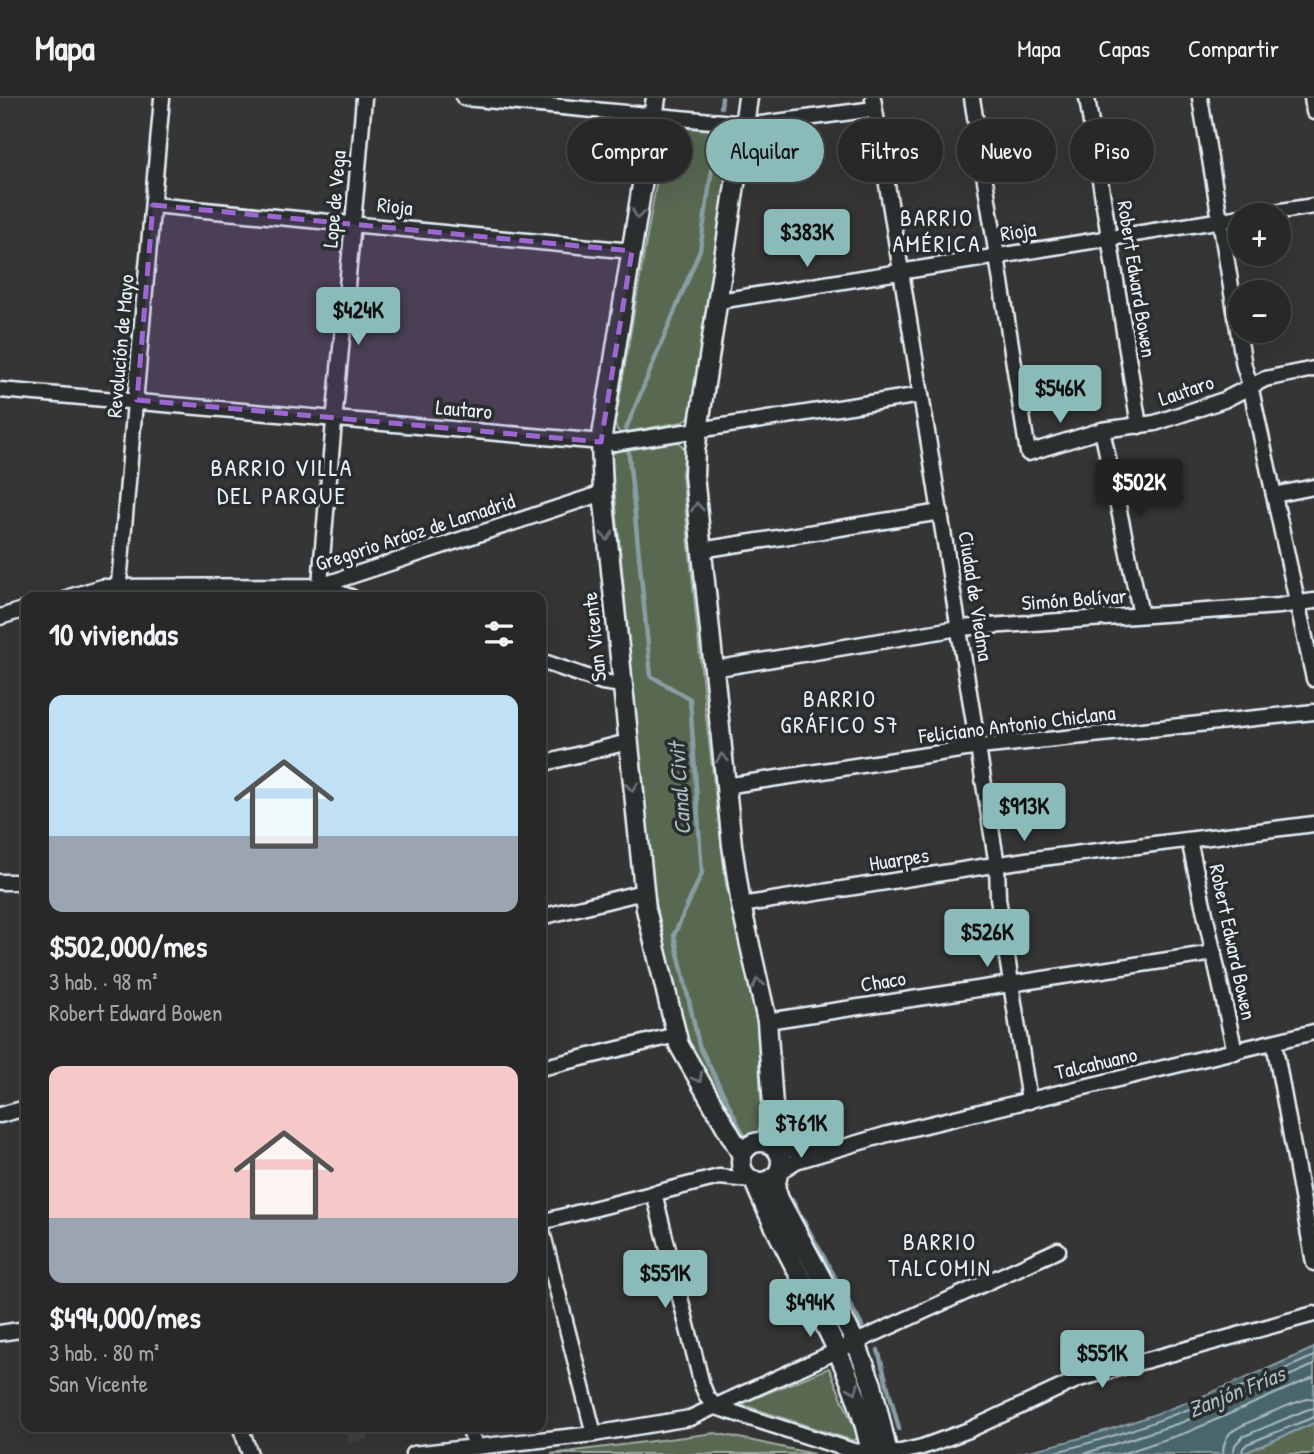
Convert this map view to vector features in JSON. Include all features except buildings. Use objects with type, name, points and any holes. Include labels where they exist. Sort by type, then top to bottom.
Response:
[{"type":"main road","points":[[745,119],[748,98]]},
{"type":"main road","name":"San Vicente","points":[[654,107],[601,442],[603,493],[643,892],[676,1035],[741,1156]]},
{"type":"main road","points":[[736,182],[694,470],[725,786],[741,905],[766,1021],[777,1149],[782,1161],[775,1187],[856,1343],[872,1385],[890,1454]]},
{"type":"main road","points":[[777,1149],[764,1142],[757,1142],[745,1149],[741,1156],[742,1170],[752,1181],[838,1352],[861,1408],[871,1454]]},
{"type":"main road","points":[[752,1181],[767,1182],[778,1173]]},
{"type":"street","name":"Revolución de Mayo","points":[[119,592],[162,98]]},
{"type":"street","name":"Lope de Vega","points":[[321,592],[333,418],[354,223],[363,98]]},
{"type":"street","points":[[464,98],[654,107],[718,119]]},
{"type":"street","points":[[972,98],[998,256]]},
{"type":"street","name":"Robert Edward Bowen","points":[[1087,98],[1139,426]]},
{"type":"street","points":[[1200,98],[1244,366],[1251,385],[1314,679]]},
{"type":"street","points":[[1312,98],[1314,112]]},
{"type":"street","points":[[789,119],[874,104]]},
{"type":"street","name":"Ciudad de Viedma","points":[[874,104],[979,747],[997,864],[998,898],[1010,983],[1029,1101]]},
{"type":"street","name":"Rioja","points":[[153,205],[632,251]]},
{"type":"street","points":[[1291,209],[1314,206]]},
{"type":"street","name":"Rioja","points":[[719,301],[1228,220]]},
{"type":"street","name":"Lautaro","points":[[998,256],[1028,453],[1102,430],[1155,423],[1224,400],[1265,379],[1314,369]]},
{"type":"street","name":"Lautaro","points":[[0,390],[614,443],[921,395]]},
{"type":"street","points":[[1102,430],[1140,615]]},
{"type":"street","points":[[1274,495],[1314,486]]},
{"type":"street","name":"Gregorio Aráoz de Lamadrid","points":[[86,592],[102,587],[119,592],[321,592],[603,493]]},
{"type":"street","points":[[701,550],[941,512]]},
{"type":"street","name":"Simón Bolívar","points":[[713,669],[960,628],[1314,601]]},
{"type":"street","points":[[0,617],[21,611]]},
{"type":"street","points":[[546,663],[602,682],[622,685]]},
{"type":"street","name":"Feliciano Antonio Chiclana","points":[[725,786],[979,747],[1314,712]]},
{"type":"street","points":[[546,763],[628,743]]},
{"type":"street","name":"Huarpes","points":[[741,905],[997,864],[1314,824]]},
{"type":"street","name":"Robert Edward Bowen","points":[[1189,840],[1235,1052]]},
{"type":"street","points":[[0,882],[21,882]]},
{"type":"street","points":[[546,916],[643,892]]},
{"type":"street","name":"Chaco","points":[[766,1021],[1214,953]]},
{"type":"street","name":"Talcahuano","points":[[778,1173],[803,1158],[888,1134],[1314,1032]]},
{"type":"street","points":[[546,1068],[676,1035]]},
{"type":"street","name":"Robert Edward Bowen","points":[[1274,1042],[1314,1263]]},
{"type":"street","points":[[0,1115],[21,1109]]},
{"type":"street","name":"Talcahuano","points":[[777,1149],[888,1134]]},
{"type":"street","points":[[719,1177],[741,1156]]},
{"type":"street","points":[[546,1221],[719,1177],[752,1181]]},
{"type":"street","points":[[654,1194],[707,1397],[716,1407],[853,1451],[880,1454]]},
{"type":"street","points":[[546,1247],[594,1434]]},
{"type":"street","points":[[412,1454],[594,1434],[682,1420],[838,1352],[1058,1250]]},
{"type":"street","points":[[890,1454],[922,1447],[969,1430],[1079,1379],[1314,1314]]},
{"type":"street","points":[[0,1333],[21,1330]]},
{"type":"street","points":[[242,1432],[250,1454]]},
{"type":"street","points":[[471,1432],[475,1447]]},
{"type":"highlighted area","points":[[153,205],[632,251],[601,442],[137,400]]},
{"type":"shaded area","points":[[346,1432],[367,1432],[369,1439],[349,1442]]},
{"type":"green space","points":[[692,128],[706,130],[706,182],[725,182],[689,417],[683,422],[621,433],[615,423],[656,182],[692,182]]},
{"type":"green space","points":[[679,442],[685,450],[682,474],[705,708],[726,884],[757,1015],[762,1122],[757,1133],[747,1136],[739,1132],[687,1041],[653,890],[611,455],[618,450]]},
{"type":"green space","points":[[829,1368],[858,1437],[854,1441],[740,1404]]},
{"type":"green space","points":[[1314,1423],[1314,1454],[1242,1454]]},
{"type":"green space","points":[[715,1433],[814,1454],[551,1454]]},
{"type":"water","name":"Zanjón Frías","points":[[1314,1348],[1314,1423],[1242,1454],[1015,1454],[1055,1445],[1168,1410]]},
{"type":"waterway","name":"Canal Civit","points":[[721,107],[722,98]]},
{"type":"waterway","name":"Canal Civit","points":[[626,429],[700,250],[710,182]]},
{"type":"waterway","name":"Canal Civit","points":[[628,446],[651,676],[690,699],[702,873],[674,935],[699,1045],[743,1134]]},
{"type":"waterway","name":"Canal Civit","points":[[792,1200],[862,1326]]},
{"type":"waterway","name":"Canal Civit","points":[[878,1350],[899,1429]]},
{"type":"district","name":"BARRIO AMÉRICA","points":[[937,230]]},
{"type":"district","name":"BARRIO VILLA DEL PARQUE","points":[[282,481]]},
{"type":"district","name":"BARRIO GRÁFICO S7","points":[[840,711]]},
{"type":"district","name":"BARRIO TALCOMIN","points":[[940,1254]]}]
